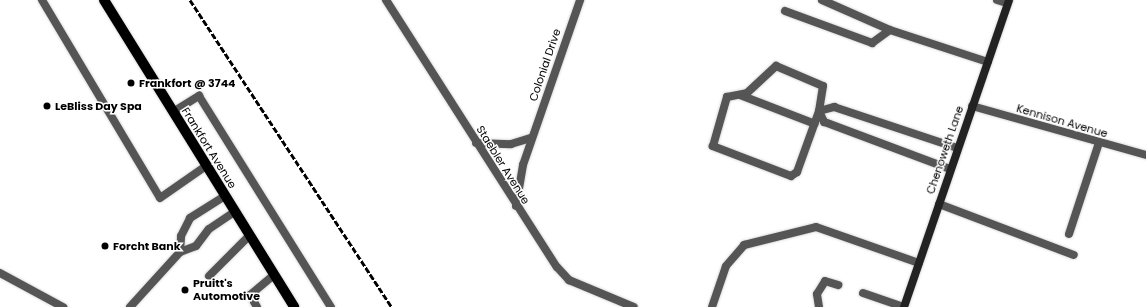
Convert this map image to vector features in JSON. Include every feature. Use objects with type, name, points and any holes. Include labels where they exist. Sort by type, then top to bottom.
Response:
[{"type":"main road","name":"Frankfort Avenue","points":[[104,0],[294,307]]},
{"type":"main road","name":"Chenoweth Lane","points":[[904,307],[1008,2]]},
{"type":"street","points":[[42,0],[160,198],[206,166]]},
{"type":"street","name":"Staebler Avenue","points":[[386,0],[516,206],[569,280],[634,307]]},
{"type":"street","name":"Colonial Drive","points":[[516,206],[531,138],[580,0]]},
{"type":"street","points":[[822,0],[890,30],[988,62]]},
{"type":"street","points":[[996,0],[1008,2]]},
{"type":"street","points":[[785,11],[872,43],[890,30]]},
{"type":"street","points":[[776,66],[823,86],[819,111],[797,172],[791,176],[712,146],[727,97],[747,93],[776,66]]},
{"type":"street","points":[[740,94],[815,124]]},
{"type":"street","points":[[173,112],[199,96],[208,108],[330,307]]},
{"type":"street","name":"Kennison Avenue","points":[[972,106],[1146,155]]},
{"type":"street","points":[[819,111],[834,107],[957,148]]},
{"type":"street","points":[[819,111],[824,122],[950,170]]},
{"type":"street","points":[[476,143],[511,144],[531,138]]},
{"type":"street","points":[[1069,234],[1099,143]]},
{"type":"street","points":[[180,252],[181,236],[190,218],[225,196]]},
{"type":"street","points":[[939,204],[1074,255]]},
{"type":"street","points":[[130,307],[180,252],[196,246],[209,229],[234,212]]},
{"type":"street","points":[[712,307],[726,266],[744,245],[816,227],[919,263]]},
{"type":"street","points":[[209,276],[249,236]]},
{"type":"street","points":[[0,272],[63,307]]},
{"type":"street","points":[[254,306],[250,295],[274,275]]},
{"type":"street","points":[[819,307],[817,294],[825,281],[838,285]]},
{"type":"street","points":[[863,293],[904,307]]},
{"type":"railway","points":[[190,0],[392,307]]},
{"type":"place","name":"Frankfort @ 3744","points":[[131,83]]},
{"type":"place","name":"LeBliss Day Spa","points":[[47,106]]},
{"type":"place","name":"Forcht Bank","points":[[105,246]]},
{"type":"place","name":"Pruitt's Automotive","points":[[185,290]]}]
